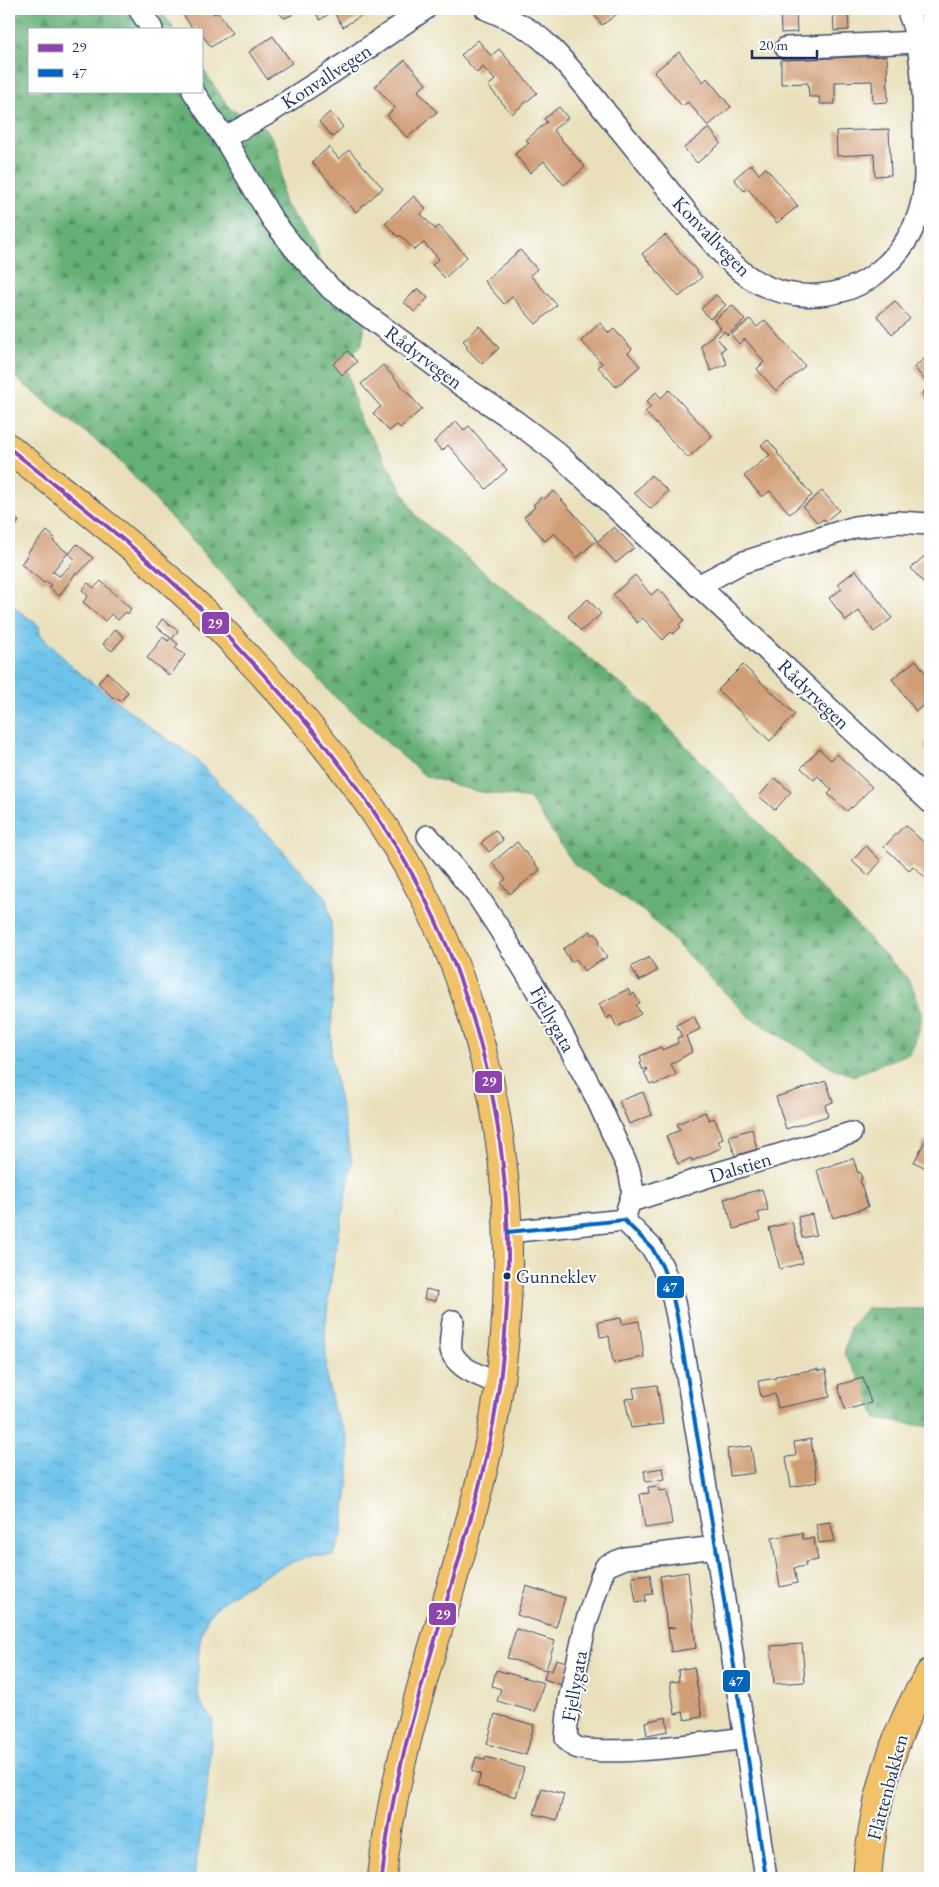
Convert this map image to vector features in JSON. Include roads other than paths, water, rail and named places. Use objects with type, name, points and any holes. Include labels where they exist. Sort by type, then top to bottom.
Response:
[{"type":"main road","points":[[9,448],[171,581],[225,633],[298,713],[337,760],[391,838],[435,918],[468,1003],[482,1052],[500,1144],[508,1232],[506,1319],[499,1384],[493,1422],[472,1510],[403,1753],[390,1812],[382,1878]]},
{"type":"main road","name":"Flåttenbakken","points":[[867,1878],[874,1828],[888,1768],[899,1734],[914,1700],[930,1673]]},
{"type":"street","name":"Konvallvegen","points":[[224,138],[269,113],[330,74],[425,9]]},
{"type":"street","name":"Konvallvegen","points":[[486,9],[513,14],[547,44],[586,87],[714,244],[739,268],[757,282],[776,290],[802,295],[825,296],[851,288],[872,277],[892,261],[906,243],[926,210],[926,77],[913,22],[907,9]]},
{"type":"street","points":[[786,48],[918,42]]},
{"type":"street","name":"Rådyrvegen","points":[[194,92],[224,138],[272,219],[294,248],[331,289],[556,452],[930,802]]},
{"type":"street","points":[[698,586],[740,563],[855,527],[897,522],[930,524]]},
{"type":"street","name":"Fjellygata","points":[[428,836],[477,895],[553,1017],[618,1141],[629,1170],[633,1191],[627,1211]]},
{"type":"street","name":"Dalstien","points":[[627,1211],[722,1172],[851,1134]]},
{"type":"street","points":[[508,1232],[627,1211],[662,1266],[671,1289],[683,1346],[716,1547],[766,1878]]},
{"type":"street","points":[[453,1320],[452,1355],[474,1373],[499,1384]]},
{"type":"street","name":"Fjellygata","points":[[716,1547],[624,1558],[606,1566],[586,1623],[569,1701],[566,1738],[574,1747],[594,1750],[656,1749],[745,1738]]},
{"type":"water","points":[[9,603],[39,626],[40,634],[78,672],[168,740],[192,755],[326,897],[331,922],[333,970],[331,1057],[352,1162],[331,1278],[325,1328],[327,1380],[334,1410],[347,1435],[349,1447],[349,1478],[342,1534],[334,1555],[311,1556],[269,1573],[237,1591],[223,1602],[206,1621],[199,1645],[198,1691],[200,1702],[213,1719],[206,1800],[194,1878],[9,1878]]},
{"type":"place","name":"Gunneklev","points":[[507,1276]]}]
